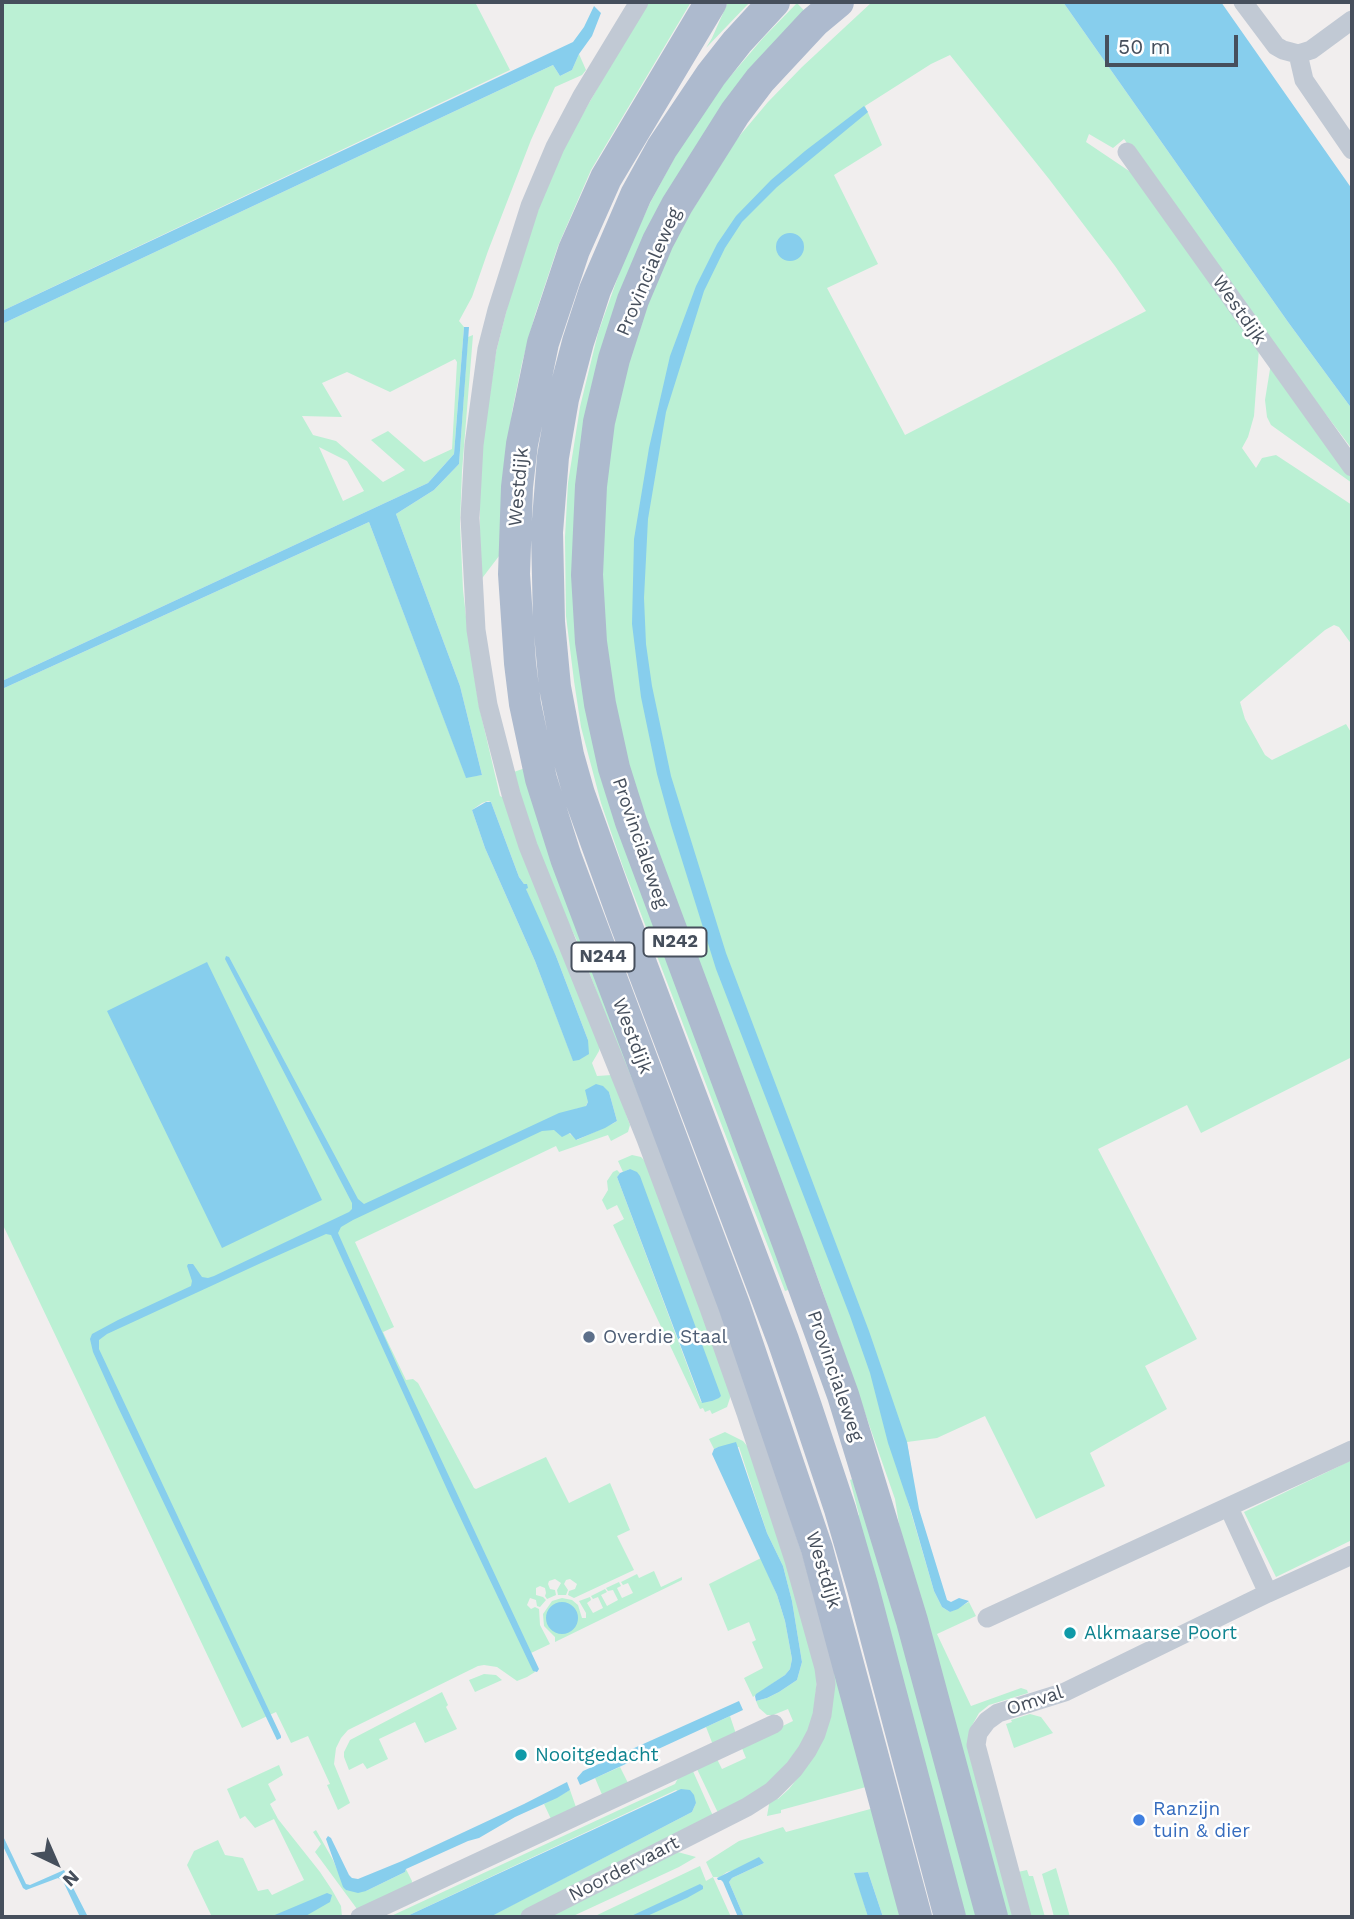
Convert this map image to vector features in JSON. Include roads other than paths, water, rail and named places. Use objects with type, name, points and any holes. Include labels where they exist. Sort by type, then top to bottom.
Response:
[{"type":"main road","name":"Westdijk","points":[[711,2],[606,178],[574,250],[543,343],[522,444],[517,487],[514,574],[520,663],[538,766],[562,846],[734,1305],[817,1549],[916,1917]]},
{"type":"main road","name":"Provincialeweg","points":[[774,2],[711,75],[662,148],[636,195],[595,290],[578,342],[563,399],[553,457],[547,532],[549,622],[555,688],[568,755],[579,794],[783,1340],[840,1509],[950,1917]]},
{"type":"main road","name":"Provincialeweg","points":[[838,2],[814,22],[760,80],[735,113],[677,205],[658,241],[633,300],[614,359],[599,422],[591,486],[587,575],[591,642],[600,705],[614,768],[631,822],[843,1395],[909,1610],[992,1917]]},
{"type":"street","name":"Westdijk","points":[[639,2],[588,86],[555,148],[530,206],[503,287],[487,349],[479,406],[470,518],[471,552],[476,630],[483,676],[511,794],[528,846],[646,1139],[714,1321],[794,1560],[824,1668],[826,1685],[822,1715],[807,1751],[772,1791],[759,1801],[719,1821]]},
{"type":"street","points":[[1243,2],[1276,46],[1298,54],[1311,50],[1352,20]]},
{"type":"street","points":[[1298,54],[1304,80],[1352,150]]},
{"type":"street","name":"Westdijk","points":[[1126,152],[1352,467]]},
{"type":"street","points":[[986,1618],[1352,1450]]},
{"type":"street","points":[[1229,1508],[1268,1593]]},
{"type":"street","name":"Omval","points":[[1022,1917],[976,1745],[982,1727],[998,1713],[1065,1692],[1352,1555]]},
{"type":"street","points":[[360,1917],[774,1724]]},
{"type":"street","name":"Noordervaart","points":[[530,1917],[719,1821]]},
{"type":"water","points":[[1063,2],[1221,2],[1352,189],[1352,409],[1288,322]]},
{"type":"water","points":[[594,6],[601,13],[592,36],[572,70],[560,76],[553,65],[2,324],[2,311],[573,42]]},
{"type":"water","points":[[864,106],[868,112],[777,187],[742,222],[725,248],[704,291],[666,412],[648,519],[644,598],[646,644],[671,776],[726,953],[869,1331],[907,1442],[919,1509],[947,1600],[951,1602],[959,1598],[969,1601],[950,1612],[942,1607],[934,1591],[888,1443],[870,1373],[716,969],[657,774],[641,697],[632,624],[634,539],[649,448],[670,356],[696,286],[717,244],[736,216],[771,180]]},
{"type":"water","points":[[790,233],[800,237],[804,247],[800,257],[790,261],[780,257],[776,247],[780,237]]},
{"type":"water","points":[[464,327],[469,327],[459,464],[434,490],[396,514],[460,686],[482,775],[466,778],[369,522],[2,689],[2,681],[428,483],[454,454]]},
{"type":"water","points":[[491,802],[519,877],[527,884],[526,889],[556,956],[588,1040],[589,1054],[579,1060],[573,1061],[535,961],[485,848],[472,810]]},
{"type":"water","points":[[226,956],[229,957],[358,1199],[364,1204],[559,1113],[586,1106],[588,1102],[585,1090],[596,1084],[609,1092],[617,1121],[576,1140],[570,1133],[562,1137],[554,1130],[542,1131],[353,1220],[341,1227],[338,1233],[539,1669],[537,1672],[533,1671],[451,1498],[331,1235],[326,1234],[261,1263],[99,1340],[99,1349],[281,1736],[277,1740],[117,1405],[93,1352],[90,1339],[92,1334],[118,1320],[191,1286],[188,1264],[193,1264],[202,1277],[214,1276],[352,1209],[352,1203],[225,959]]},
{"type":"water","points":[[207,962],[322,1200],[222,1248],[107,1011]]},
{"type":"water","points":[[630,1169],[640,1176],[720,1393],[719,1398],[712,1401],[702,1403],[617,1177]]},
{"type":"water","points":[[736,1442],[767,1533],[783,1566],[802,1662],[797,1680],[779,1692],[756,1701],[756,1694],[785,1675],[790,1669],[792,1659],[777,1595],[712,1454],[718,1447]]},
{"type":"water","points":[[562,1602],[573,1607],[578,1618],[573,1629],[562,1634],[551,1629],[546,1618],[551,1607]]},
{"type":"water","points":[[739,1701],[743,1710],[580,1785],[577,1778],[583,1771]]},
{"type":"water","points":[[567,1782],[570,1790],[557,1798],[515,1817],[479,1838],[358,1893],[343,1887],[326,1839],[328,1836],[331,1838],[349,1875],[358,1879],[402,1861]]},
{"type":"water","points":[[681,1789],[690,1790],[694,1795],[696,1803],[692,1812],[490,1917],[405,1917]]},
{"type":"water","points":[[2,1834],[26,1884],[30,1885],[64,1870],[88,1917],[80,1917],[63,1881],[58,1878],[26,1890],[23,1888],[2,1844]]},
{"type":"water","points":[[759,1857],[764,1863],[729,1882],[744,1917],[738,1917],[723,1882],[717,1878]]},
{"type":"water","points":[[868,1872],[883,1917],[868,1917],[854,1873]]},
{"type":"water","points":[[700,1884],[703,1889],[687,1898],[645,1917],[629,1917]]},
{"type":"water","points":[[327,1893],[332,1895],[330,1902],[304,1917],[270,1917]]},
{"type":"place","name":"Overdie Staal","points":[[589,1337]]},
{"type":"place","name":"Alkmaarse Poort","points":[[1070,1633]]},
{"type":"place","name":"Nooitgedacht","points":[[521,1755]]},
{"type":"place","name":"Ranzijn tuin & dier","points":[[1139,1820]]}]
